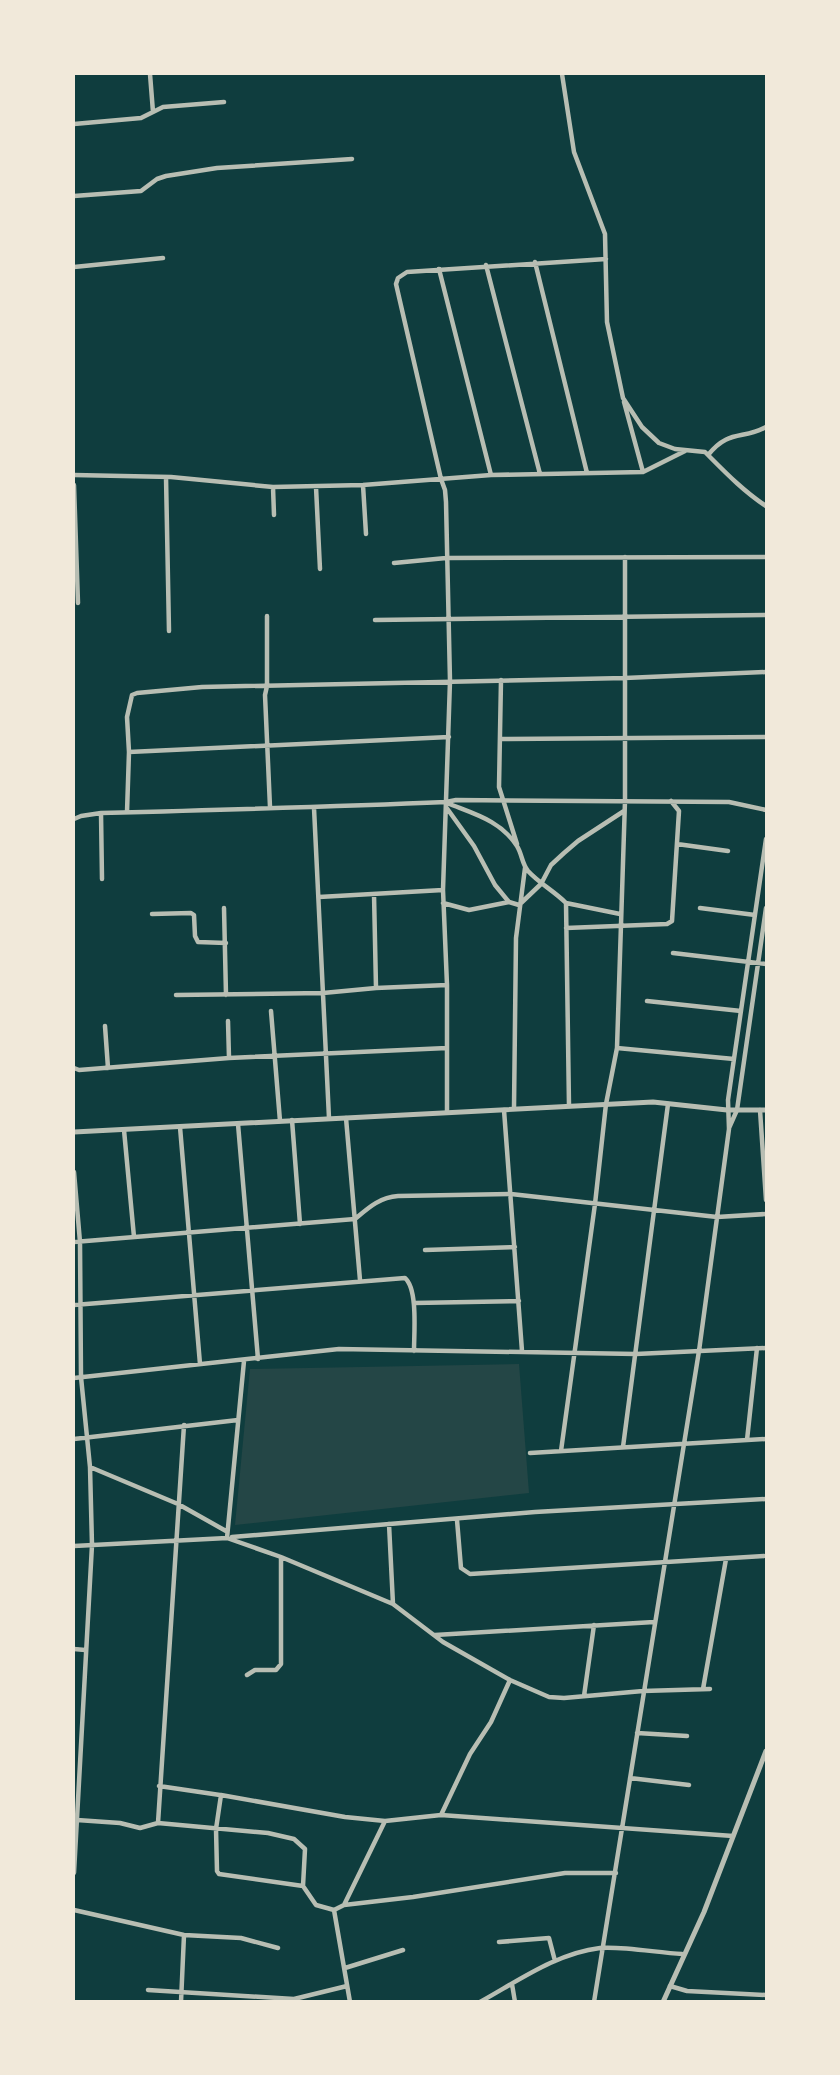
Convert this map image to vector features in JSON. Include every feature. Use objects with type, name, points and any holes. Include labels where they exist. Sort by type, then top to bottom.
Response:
[{"type":"street","points":[[150,74],[153,112]]},
{"type":"street","points":[[562,74],[574,152],[605,234],[607,322],[623,398],[643,472]]},
{"type":"street","points":[[74,124],[147,117],[163,107],[224,102]]},
{"type":"street","points":[[74,196],[133,192],[166,176],[217,168],[352,159]]},
{"type":"street","points":[[74,267],[163,258]]},
{"type":"street","points":[[447,1112],[447,985],[443,890],[450,619],[445,490],[397,284],[398,278],[407,272],[439,269],[606,259]]},
{"type":"street","points":[[534,262],[587,473]]},
{"type":"street","points":[[486,265],[540,474]]},
{"type":"street","points":[[439,269],[491,475]]},
{"type":"street","points":[[623,398],[650,436],[667,447],[685,451],[701,450],[749,495],[766,506]]},
{"type":"street","points":[[708,455],[723,439],[766,427]]},
{"type":"street","points":[[74,475],[166,477],[273,487],[316,487],[491,475],[643,472],[685,451]]},
{"type":"street","points":[[166,477],[169,631]]},
{"type":"street","points":[[74,485],[78,603]]},
{"type":"street","points":[[363,485],[366,534]]},
{"type":"street","points":[[273,487],[274,515]]},
{"type":"street","points":[[316,487],[320,569]]},
{"type":"street","points":[[561,1451],[606,1104],[617,1048],[625,811],[625,557]]},
{"type":"street","points":[[394,563],[446,558],[766,557]]},
{"type":"street","points":[[375,620],[766,615]]},
{"type":"street","points":[[267,616],[265,695],[270,807]]},
{"type":"street","points":[[127,812],[127,717],[132,695],[137,693],[202,687],[625,678],[766,672]]},
{"type":"street","points":[[501,680],[499,787],[525,868],[519,905],[514,1108]]},
{"type":"street","points":[[129,752],[449,737]]},
{"type":"street","points":[[501,739],[766,737]]},
{"type":"street","points":[[74,820],[81,816],[101,813],[446,804],[456,800],[671,800],[691,803],[729,802],[766,810]]},
{"type":"street","points":[[566,926],[667,924],[672,921],[679,811],[671,800]]},
{"type":"street","points":[[679,811],[691,803]]},
{"type":"street","points":[[446,804],[491,820],[500,826],[519,848]]},
{"type":"street","points":[[446,804],[474,846],[495,885],[509,902]]},
{"type":"street","points":[[314,808],[329,1118]]},
{"type":"street","points":[[519,905],[541,884],[551,865],[564,852],[625,811]]},
{"type":"street","points":[[101,813],[102,880]]},
{"type":"street","points":[[594,2001],[699,1351],[729,1129],[727,1110],[766,839]]},
{"type":"street","points":[[677,844],[728,851]]},
{"type":"street","points":[[525,868],[566,903],[620,914]]},
{"type":"street","points":[[319,897],[443,890]]},
{"type":"street","points":[[374,894],[376,988]]},
{"type":"street","points":[[443,903],[461,909],[477,910],[509,902],[519,905]]},
{"type":"street","points":[[566,903],[569,1106]]},
{"type":"street","points":[[224,908],[226,995]]},
{"type":"street","points":[[699,908],[755,915]]},
{"type":"street","points":[[729,1129],[737,1110],[766,908]]},
{"type":"street","points":[[152,914],[191,912],[194,915],[198,942],[226,943]]},
{"type":"street","points":[[673,953],[766,964]]},
{"type":"street","points":[[176,995],[323,993],[447,985]]},
{"type":"street","points":[[647,1001],[741,1011]]},
{"type":"street","points":[[271,1011],[280,1121]]},
{"type":"street","points":[[228,1021],[229,1058]]},
{"type":"street","points":[[106,1026],[108,1068]]},
{"type":"street","points":[[74,1068],[79,1070],[229,1058],[447,1048]]},
{"type":"street","points":[[617,1048],[734,1059]]},
{"type":"street","points":[[623,1447],[668,1103]]},
{"type":"street","points":[[74,1132],[606,1104],[668,1103],[727,1110],[763,1110],[766,1200]]},
{"type":"street","points":[[504,1109],[522,1351]]},
{"type":"street","points":[[346,1117],[360,1280]]},
{"type":"street","points":[[292,1120],[300,1224]]},
{"type":"street","points":[[237,1124],[258,1359]]},
{"type":"street","points":[[180,1127],[200,1364]]},
{"type":"street","points":[[124,1130],[134,1237]]},
{"type":"street","points":[[74,1172],[80,1242],[80,1377],[90,1466],[92,1545],[74,1872]]},
{"type":"street","points":[[74,1242],[355,1219],[387,1197],[511,1194],[717,1217],[766,1214]]},
{"type":"street","points":[[425,1250],[515,1247]]},
{"type":"street","points":[[74,1305],[405,1278],[409,1281],[414,1303],[414,1351]]},
{"type":"street","points":[[414,1303],[519,1301]]},
{"type":"street","points":[[747,1440],[757,1348]]},
{"type":"street","points":[[74,1378],[339,1349],[636,1354],[766,1348]]},
{"type":"street","points":[[227,1535],[244,1361]]},
{"type":"street","points":[[74,1439],[238,1420]]},
{"type":"street","points":[[158,1824],[184,1425]]},
{"type":"street","points":[[530,1454],[766,1439]]},
{"type":"street","points":[[90,1466],[178,1504],[227,1535],[393,1604],[434,1635],[510,1680],[549,1697],[706,1689],[726,1559]]},
{"type":"street","points":[[74,1546],[457,1520],[535,1512],[766,1499]]},
{"type":"street","points":[[457,1520],[460,1564],[467,1573],[764,1556]]},
{"type":"street","points":[[390,1524],[393,1604]]},
{"type":"street","points":[[247,1675],[255,1670],[276,1670],[281,1664],[281,1557]]},
{"type":"street","points":[[434,1635],[654,1622]]},
{"type":"street","points":[[584,1696],[594,1625]]},
{"type":"street","points":[[74,1649],[85,1650]]},
{"type":"street","points":[[441,1815],[470,1754],[491,1722],[510,1680]]},
{"type":"street","points":[[637,1733],[687,1736]]},
{"type":"street","points":[[663,2001],[682,1954],[704,1912],[766,1751]]},
{"type":"street","points":[[630,1778],[689,1785]]},
{"type":"street","points":[[159,1786],[345,1818],[385,1821],[441,1815],[733,1836]]},
{"type":"street","points":[[221,1795],[216,1829],[219,1874],[303,1886]]},
{"type":"street","points":[[75,1819],[120,1823],[140,1828],[158,1824],[268,1833],[299,1842],[306,1855],[303,1886],[316,1905],[334,1910],[344,1905],[413,1897],[565,1872],[615,1873]]},
{"type":"street","points":[[344,1905],[385,1821]]},
{"type":"street","points":[[74,1910],[184,1935],[241,1938],[278,1948]]},
{"type":"street","points":[[334,1910],[350,2001]]},
{"type":"street","points":[[181,2001],[184,1935]]},
{"type":"street","points":[[499,1942],[549,1938],[555,1961]]},
{"type":"street","points":[[480,2001],[555,1961],[602,1948],[682,1954]]},
{"type":"street","points":[[345,1968],[404,1951]]},
{"type":"street","points":[[512,1984],[514,2001]]},
{"type":"street","points":[[148,1990],[293,2000],[347,1986]]},
{"type":"street","points":[[669,1986],[687,1991],[766,1995]]},
{"type":"shaded area","points":[[519,1364],[529,1493],[235,1525],[250,1369]]}]
